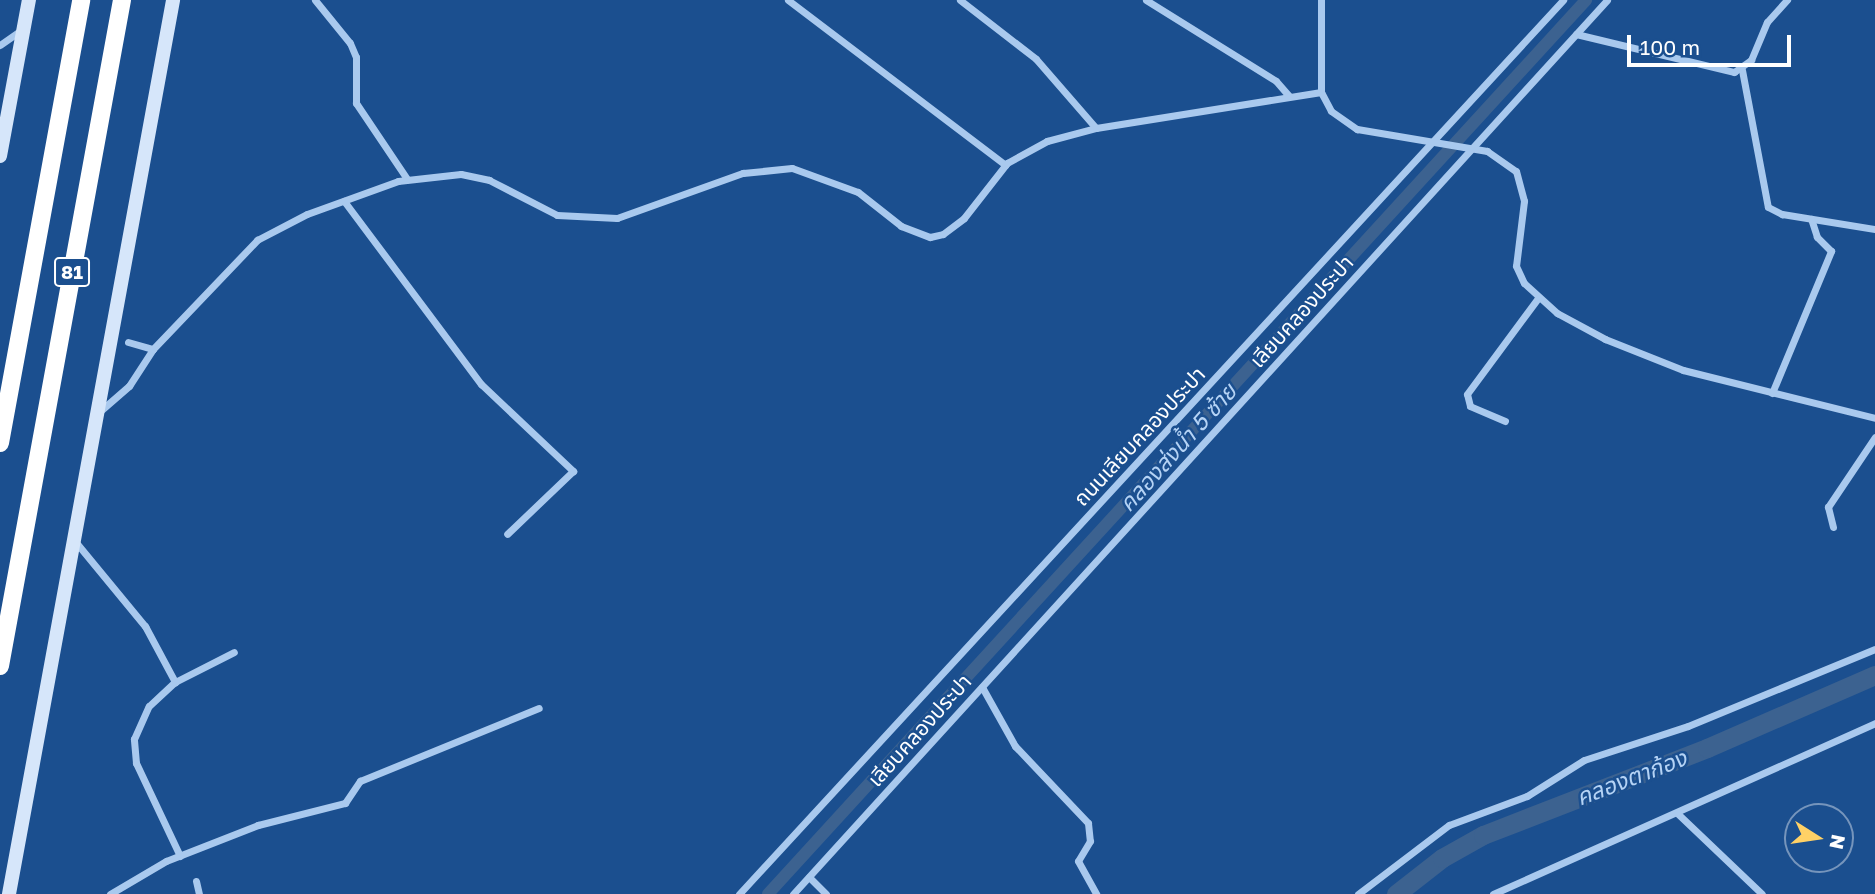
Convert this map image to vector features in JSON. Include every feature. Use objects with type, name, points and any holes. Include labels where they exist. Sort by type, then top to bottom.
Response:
[{"type":"highway","name":"81","points":[[0,443],[81,0]]},
{"type":"highway","name":"81","points":[[0,666],[122,0]]},
{"type":"main road","points":[[0,156],[29,0]]},
{"type":"main road","points":[[9,894],[173,0]]},
{"type":"street","points":[[315,0],[349,43],[356,57],[356,103],[407,179]]},
{"type":"street","points":[[788,0],[1005,165]]},
{"type":"street","points":[[960,0],[1036,59],[1096,128]]},
{"type":"street","points":[[1146,0],[1276,81],[1289,96]]},
{"type":"street","points":[[1321,0],[1321,92],[1331,111],[1357,130],[1469,146],[1503,160],[1519,177],[1524,201],[1516,266],[1538,298],[1605,339],[1682,370],[1875,418]]},
{"type":"street","name":"ถนนเลียบคลองประปา","points":[[738,894],[1563,0]]},
{"type":"street","name":"เลียบคลองประปา","points":[[793,894],[1469,146],[1607,0]]},
{"type":"street","points":[[1787,0],[1767,22],[1742,70],[1768,206],[1773,212],[1875,229]]},
{"type":"street","points":[[0,45],[24,29]]},
{"type":"street","points":[[1576,34],[1709,69],[1742,70]]},
{"type":"street","points":[[97,413],[130,386],[153,349],[257,240],[344,201],[407,179],[461,174],[489,180],[557,215],[617,218],[743,173],[792,168],[858,192],[901,226],[930,237],[958,223],[1005,165],[1033,146],[1096,128],[1321,92]]},
{"type":"street","points":[[344,201],[481,384],[573,471],[507,534]]},
{"type":"street","points":[[1772,393],[1831,251],[1816,237],[1811,219]]},
{"type":"street","points":[[1505,421],[1471,406],[1467,394],[1538,298]]},
{"type":"street","points":[[128,342],[153,349]]},
{"type":"street","points":[[1833,527],[1828,507],[1875,438]]},
{"type":"street","points":[[74,539],[145,625],[175,682]]},
{"type":"street","points":[[1358,894],[1449,825],[1527,796],[1584,760],[1700,721],[1875,649]]},
{"type":"street","points":[[180,856],[133,750],[139,721],[175,682],[234,652]]},
{"type":"street","points":[[982,687],[995,703],[1015,746],[1088,824],[1090,841],[1077,861],[1096,894]]},
{"type":"street","points":[[110,894],[180,856],[258,825],[345,803],[360,781],[539,708]]},
{"type":"street","points":[[1493,894],[1875,723]]},
{"type":"street","points":[[1677,813],[1762,894]]},
{"type":"street","points":[[809,877],[826,894]]},
{"type":"street","points":[[196,881],[199,894]]},
{"type":"waterway","name":"คลองส่งน้ำ 5 ซ้าย","points":[[768,894],[1586,0]]},
{"type":"waterway","name":"คลองตาก้อง","points":[[1396,894],[1442,858],[1483,835],[1707,748],[1875,675]]}]
